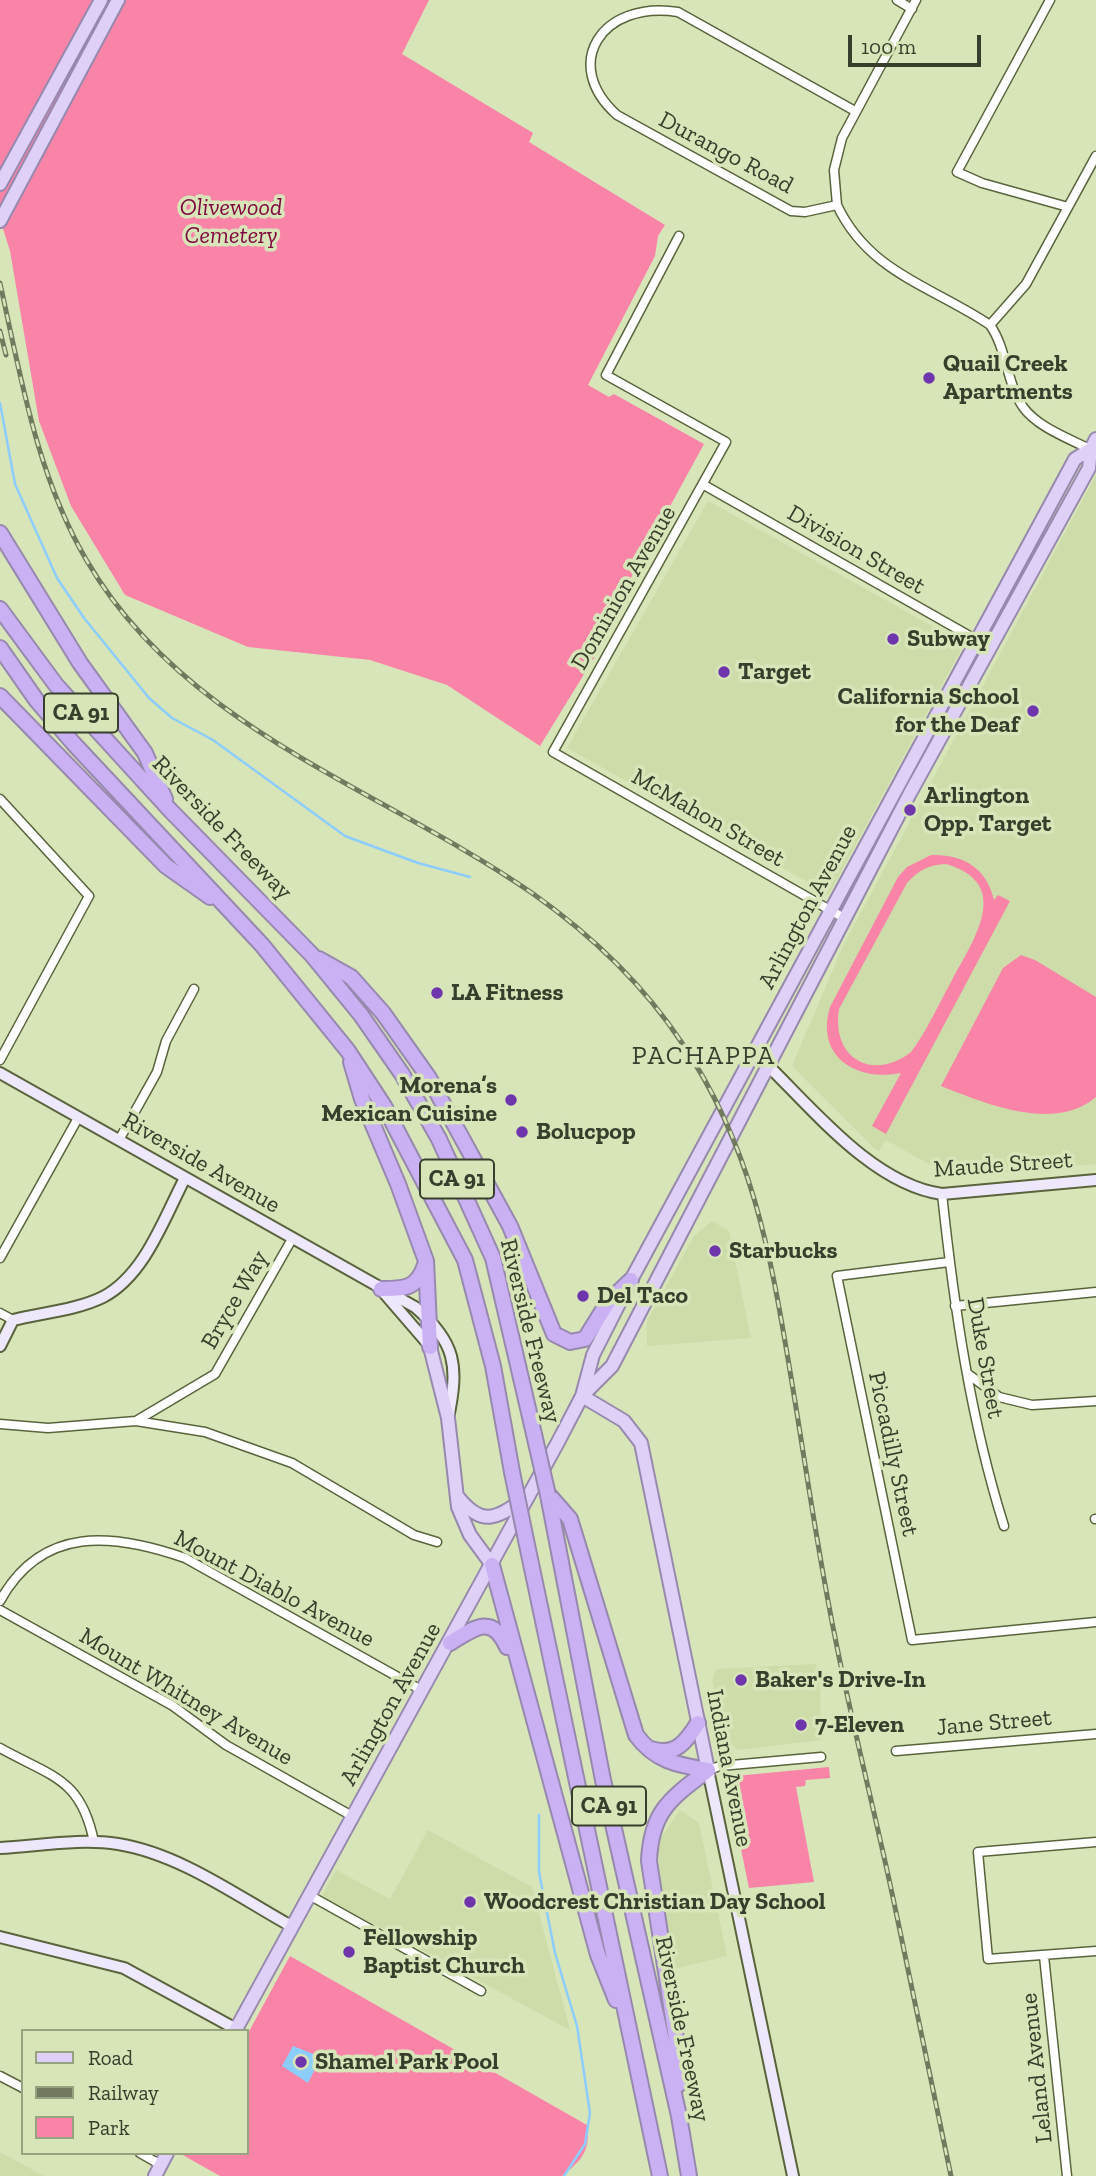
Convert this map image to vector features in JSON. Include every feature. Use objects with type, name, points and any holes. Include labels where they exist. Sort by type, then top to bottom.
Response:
[{"type":"highway","points":[[0,533],[80,663],[145,753],[170,810]]},
{"type":"highway","name":"Riverside Freeway","points":[[0,609],[56,685],[170,810],[312,955],[395,1064],[439,1139],[493,1258],[548,1495],[603,1780],[689,2176]]},
{"type":"highway","name":"Riverside Freeway","points":[[0,648],[37,701],[74,744],[232,912],[348,1051],[384,1106],[465,1260],[493,1366],[526,1540],[581,1788],[660,2176]]},
{"type":"highway","points":[[0,696],[166,866],[232,912]]},
{"type":"highway","points":[[312,955],[351,977],[383,1013],[429,1078],[510,1226],[554,1335],[570,1342],[585,1339],[608,1302],[631,1280]]},
{"type":"highway","points":[[348,1051],[362,1099],[394,1174],[426,1261],[430,1347]]},
{"type":"highway","points":[[381,1289],[412,1287],[420,1279],[426,1261]]},
{"type":"highway","points":[[548,1495],[570,1519],[636,1735],[645,1747],[676,1765],[708,1770]]},
{"type":"highway","points":[[492,1565],[519,1673],[598,1955],[629,2031]]},
{"type":"highway","points":[[450,1643],[478,1627],[495,1629],[501,1633],[519,1673]]},
{"type":"highway","points":[[645,1747],[664,1753],[676,1749],[698,1723]]},
{"type":"highway","points":[[678,2116],[677,2045],[649,1861],[650,1843],[655,1819],[708,1770]]},
{"type":"main road","points":[[0,184],[101,0]]},
{"type":"main road","points":[[0,220],[118,0]]},
{"type":"main road","name":"Arlington Avenue","points":[[236,2029],[450,1643],[582,1396],[593,1355],[631,1280],[975,639],[1075,459],[1094,447]]},
{"type":"main road","name":"Arlington Avenue","points":[[582,1396],[612,1366],[844,918],[989,647],[1089,468],[1094,447]]},
{"type":"main road","name":"Riverside Avenue","points":[[430,1347],[448,1418],[457,1495],[464,1524],[492,1565]]},
{"type":"main road","name":"Indiana Avenue","points":[[582,1396],[624,1421],[641,1443],[708,1770]]},
{"type":"main road","points":[[457,1495],[478,1516],[490,1518],[505,1513],[527,1497]]},
{"type":"street","points":[[897,0],[914,4],[855,111],[837,154],[834,170],[837,205],[853,235],[875,258],[990,325],[1001,340],[1021,405],[1034,418],[1094,447]]},
{"type":"street","points":[[1050,0],[957,172],[982,183],[1068,207]]},
{"type":"street","name":"Durango Road","points":[[837,205],[805,212],[791,211],[617,115],[604,104],[592,82],[591,59],[599,34],[625,10],[657,6],[678,12],[855,111]]},
{"type":"street","points":[[990,325],[1026,285],[1096,156]]},
{"type":"street","name":"Dominion Avenue","points":[[553,752],[726,442],[606,375],[679,236]]},
{"type":"street","name":"Division Street","points":[[704,485],[989,647]]},
{"type":"street","name":"McMahon Street","points":[[553,752],[844,918]]},
{"type":"street","points":[[0,799],[89,896],[0,1060]]},
{"type":"street","points":[[119,1140],[157,1072],[166,1041],[194,989]]},
{"type":"street","name":"Maude Street","points":[[754,1052],[864,1158],[906,1185],[942,1194],[1096,1180]]},
{"type":"street","name":"Riverside Avenue","points":[[0,1073],[399,1297],[427,1317],[445,1338],[452,1354],[453,1397],[448,1418]]},
{"type":"street","points":[[0,1258],[78,1118]]},
{"type":"street","points":[[0,1312],[13,1320],[101,1298],[122,1285],[137,1267],[185,1178]]},
{"type":"street","name":"Duke Street","points":[[942,1194],[955,1306],[967,1374],[986,1469],[1004,1526]]},
{"type":"street","name":"Bryce Way","points":[[136,1422],[215,1374],[292,1239]]},
{"type":"street","name":"Piccadilly Street","points":[[949,1262],[837,1276],[912,1640],[1096,1622]]},
{"type":"street","name":"Riverside Avenue","points":[[381,1289],[402,1310],[430,1347]]},
{"type":"street","points":[[955,1306],[1096,1292]]},
{"type":"street","points":[[0,1346],[13,1320]]},
{"type":"street","points":[[967,1374],[999,1397],[1032,1405],[1096,1401]]},
{"type":"street","points":[[0,1424],[48,1428],[136,1422],[205,1432],[292,1463],[414,1535],[437,1542]]},
{"type":"street","name":"Mount Diablo Avenue","points":[[0,1601],[12,1579],[29,1562],[48,1550],[76,1543],[112,1539],[147,1545],[185,1558],[423,1691]]},
{"type":"street","name":"Mount Whitney Avenue","points":[[0,1610],[173,1706],[226,1745],[352,1816]]},
{"type":"street","name":"Jane Street","points":[[896,1751],[1096,1734]]},
{"type":"street","points":[[0,1748],[68,1786],[80,1798],[88,1814],[94,1842]]},
{"type":"street","points":[[708,1770],[720,1766],[821,1757]]},
{"type":"street","name":"Indiana Avenue","points":[[708,1770],[793,2176]]},
{"type":"street","points":[[0,1848],[94,1842],[146,1850],[179,1864],[291,1926]]},
{"type":"street","points":[[1096,1842],[978,1852],[988,1959],[1096,1951]]},
{"type":"street","points":[[309,1895],[481,1990]]},
{"type":"street","points":[[0,1937],[124,1968],[233,2029]]},
{"type":"street","name":"Leland Avenue","points":[[1044,1956],[1068,2176]]},
{"type":"street","points":[[0,2076],[21,2087]]},
{"type":"street","points":[[144,2155],[161,2165]]},
{"type":"shaded area","name":"California School for the Deaf","points":[[1096,475],[1096,1164],[952,1177],[886,1140],[879,1151],[874,1148],[792,1066],[843,946]]},
{"type":"shaded area","points":[[708,501],[964,644],[829,894],[567,748]]},
{"type":"shaded area","points":[[712,1221],[729,1231],[751,1338],[647,1346],[647,1321],[694,1236]]},
{"type":"shaded area","points":[[816,1664],[820,1678],[821,1740],[738,1750],[731,1744],[719,1718],[712,1680],[716,1669]]},
{"type":"shaded area","points":[[680,1810],[699,1823],[727,1956],[674,1969],[666,1927],[657,1844]]},
{"type":"shaded area","points":[[428,1830],[532,1887],[570,2030],[322,1896],[336,1870],[390,1899]]},
{"type":"shaded area","points":[[0,2152],[44,2176],[0,2176]]},
{"type":"green space","name":"Olivewood Cemetery","points":[[0,0],[429,0],[402,54],[533,133],[529,142],[665,225],[658,236],[655,256],[588,385],[609,397],[614,394],[704,444],[592,649],[597,653],[540,746],[447,685],[370,660],[248,647],[125,595],[71,506],[39,421],[10,251],[0,219]]},
{"type":"green space","points":[[931,855],[963,860],[986,879],[994,900],[998,895],[1010,901],[886,1134],[872,1126],[901,1073],[869,1074],[843,1062],[834,1052],[827,1025],[830,1007],[898,877],[907,867]],"holes":[[[946,864],[967,873],[979,885],[983,900],[982,916],[969,950],[922,1035],[911,1052],[896,1061],[882,1065],[857,1060],[841,1041],[839,1009],[907,883],[924,869],[940,865]]]},
{"type":"green space","points":[[1021,955],[1035,960],[1096,997],[1096,1097],[1079,1108],[1061,1113],[1019,1111],[941,1086],[1003,968]]},
{"type":"green space","points":[[829,1767],[830,1778],[806,1780],[805,1786],[796,1787],[814,1882],[749,1888],[728,1786],[736,1776]]},
{"type":"green space","points":[[290,1956],[587,2125],[586,2149],[562,2176],[220,2176],[183,2155],[248,2155],[248,2033]]},
{"type":"water","name":"Shamel Park Pool","points":[[293,2046],[321,2057],[308,2083],[282,2066]]},
{"type":"waterway","points":[[0,403],[15,484],[57,578],[84,618],[149,698],[172,718],[213,740],[345,836],[418,863],[470,877]]},
{"type":"waterway","points":[[539,1815],[539,1872],[555,1953],[577,2026],[590,2113],[585,2144],[564,2176]]},
{"type":"railway","points":[[0,283],[33,426],[55,495],[87,561],[128,619],[176,669],[231,712],[289,751],[473,855],[532,893],[574,925],[633,980],[667,1021],[706,1082],[726,1121],[755,1201],[775,1284],[835,1637],[951,2176]]},
{"type":"railway","points":[[0,331],[6,355]]},
{"type":"place","name":"Quail Creek Apartments","points":[[929,378]]},
{"type":"place","name":"Subway","points":[[893,639]]},
{"type":"place","name":"Target","points":[[724,672]]},
{"type":"place","name":"California School for the Deaf","points":[[1033,711]]},
{"type":"place","name":"Arlington Opp. Target","points":[[910,810]]},
{"type":"place","name":"LA Fitness","points":[[437,993]]},
{"type":"place","name":"Morena’s Mexican Cuisine","points":[[511,1100]]},
{"type":"place","name":"Bolucpop","points":[[522,1132]]},
{"type":"place","name":"Starbucks","points":[[715,1251]]},
{"type":"place","name":"Del Taco","points":[[583,1296]]},
{"type":"place","name":"Baker's Drive-In","points":[[741,1680]]},
{"type":"place","name":"7-Eleven","points":[[801,1725]]},
{"type":"place","name":"Woodcrest Christian Day School","points":[[470,1902]]},
{"type":"place","name":"Fellowship Baptist Church","points":[[349,1952]]},
{"type":"place","name":"Shamel Park Pool","points":[[301,2062]]},
{"type":"district","name":"PACHAPPA","points":[[704,1057]]}]
